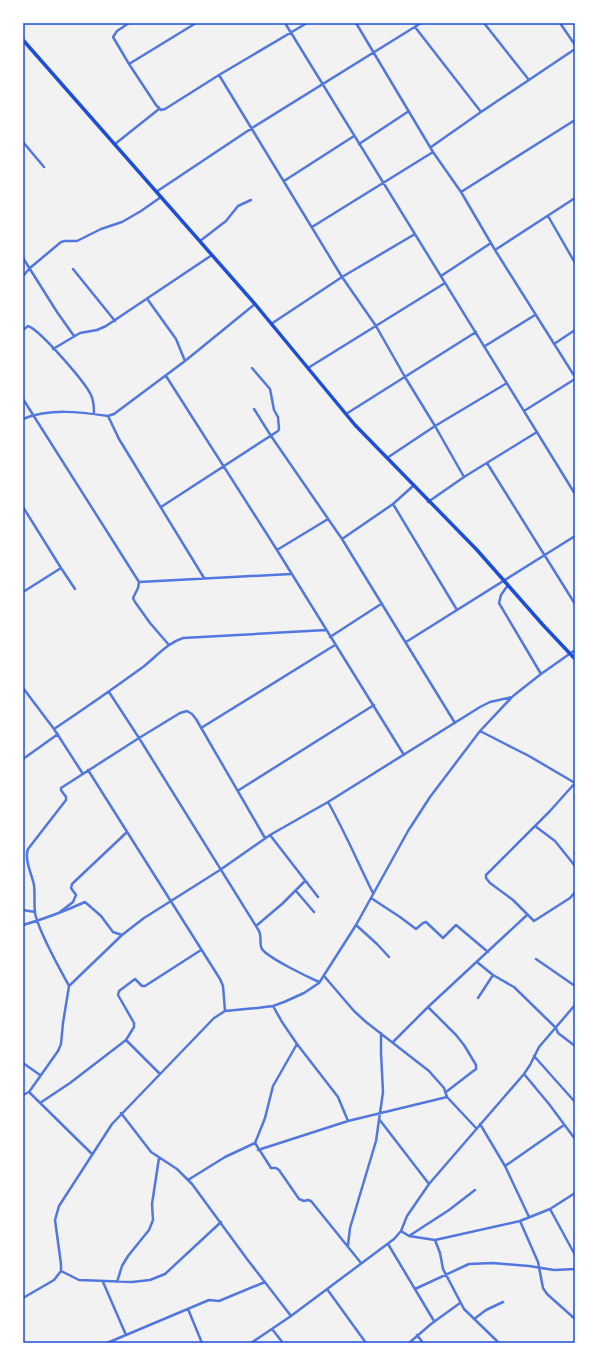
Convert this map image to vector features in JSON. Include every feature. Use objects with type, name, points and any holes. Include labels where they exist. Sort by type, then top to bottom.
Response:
[{"type":"main road","points":[[23,40],[213,255],[345,414],[428,502],[472,545],[575,659]]},
{"type":"street","points":[[129,23],[116,31],[113,37],[128,64],[158,109],[161,110],[165,110],[219,75],[307,23]]},
{"type":"street","points":[[128,64],[196,23]]},
{"type":"street","points":[[285,23],[575,494]]},
{"type":"street","points":[[356,23],[433,152],[461,192],[495,250],[575,378],[524,411]]},
{"type":"street","points":[[156,192],[252,128],[421,23]]},
{"type":"street","points":[[484,23],[528,80]]},
{"type":"street","points":[[560,23],[575,44]]},
{"type":"street","points":[[415,27],[481,112]]},
{"type":"street","points":[[431,147],[575,49]]},
{"type":"street","points":[[219,75],[342,277],[376,326],[464,477]]},
{"type":"street","points":[[114,144],[158,109]]},
{"type":"street","points":[[359,144],[409,111]]},
{"type":"street","points":[[461,192],[575,120]]},
{"type":"street","points":[[284,181],[354,136]]},
{"type":"street","points":[[23,142],[44,167]]},
{"type":"street","points":[[312,227],[384,184],[433,152]]},
{"type":"street","points":[[23,276],[30,268],[61,242],[78,241],[101,229],[122,222],[161,197]]},
{"type":"street","points":[[495,250],[575,198]]},
{"type":"street","points":[[200,241],[226,221],[238,206],[251,200]]},
{"type":"street","points":[[548,216],[575,263]]},
{"type":"street","points":[[271,324],[342,277],[415,234]]},
{"type":"street","points":[[441,276],[491,243]]},
{"type":"street","points":[[53,348],[74,336],[97,330],[115,321],[213,255]]},
{"type":"street","points":[[23,258],[74,336]]},
{"type":"street","points":[[73,269],[115,321]]},
{"type":"street","points":[[307,369],[445,283]]},
{"type":"street","points":[[148,300],[176,339],[185,361]]},
{"type":"street","points":[[23,419],[34,415],[52,412],[73,412],[108,416],[118,412],[166,376],[255,304]]},
{"type":"street","points":[[485,346],[536,315]]},
{"type":"street","points":[[23,330],[26,327],[30,327],[53,348],[82,381],[91,394],[94,414]]},
{"type":"street","points":[[554,344],[575,330]]},
{"type":"street","points":[[345,414],[476,332]]},
{"type":"street","points":[[161,507],[271,436],[279,429],[278,417],[274,410],[272,393],[268,386],[252,368]]},
{"type":"street","points":[[166,376],[277,550],[404,755]]},
{"type":"street","points":[[387,458],[435,426],[507,382]]},
{"type":"street","points":[[23,399],[139,582],[133,598],[135,602],[150,623],[169,645]]},
{"type":"street","points":[[254,409],[342,539],[455,723]]},
{"type":"street","points":[[108,416],[118,439],[204,578]]},
{"type":"street","points":[[428,502],[464,477],[537,432]]},
{"type":"street","points":[[487,463],[575,604]]},
{"type":"street","points":[[342,539],[393,504],[413,486]]},
{"type":"street","points":[[393,504],[457,610]]},
{"type":"street","points":[[23,507],[75,589]]},
{"type":"street","points":[[277,550],[328,519]]},
{"type":"street","points":[[406,642],[575,536]]},
{"type":"street","points":[[23,592],[61,568]]},
{"type":"street","points":[[139,582],[291,574]]},
{"type":"street","points":[[508,585],[501,595],[499,603],[541,674]]},
{"type":"street","points":[[330,637],[382,604]]},
{"type":"street","points":[[54,729],[150,662],[169,645],[183,638],[326,630]]},
{"type":"street","points":[[201,728],[335,645]]},
{"type":"street","points":[[23,1297],[54,1280],[61,1272],[62,1264],[55,1220],[59,1206],[112,1124],[214,1018],[225,1011],[273,1006],[295,998],[319,983],[356,926],[392,859],[419,814],[480,730],[513,696],[575,650]]},
{"type":"street","points":[[23,688],[58,734],[83,774]]},
{"type":"street","points":[[108,692],[139,738],[256,926],[261,935],[260,945],[263,950],[319,983]]},
{"type":"street","points":[[23,1095],[29,1092],[58,1051],[61,1044],[62,1023],[69,986],[122,935],[144,918],[220,870],[265,838],[328,802],[490,702],[513,696]]},
{"type":"street","points":[[239,790],[374,705]]},
{"type":"street","points":[[69,986],[37,921],[35,912],[34,886],[27,852],[66,800],[61,788],[139,738],[180,713],[187,711],[192,714],[201,728],[239,790],[265,838]]},
{"type":"street","points":[[480,730],[575,783],[550,811],[486,875],[486,878],[513,900],[533,921],[536,921],[575,893]]},
{"type":"street","points":[[24,757],[58,734]]},
{"type":"street","points":[[88,770],[220,979],[223,986],[225,1011]]},
{"type":"street","points":[[328,802],[342,826],[373,894]]},
{"type":"street","points":[[535,826],[555,841],[575,866]]},
{"type":"street","points":[[57,915],[75,899],[76,895],[72,888],[72,884],[127,832]]},
{"type":"street","points":[[270,835],[318,897]]},
{"type":"street","points":[[256,926],[296,891],[305,881]]},
{"type":"street","points":[[296,891],[314,912]]},
{"type":"street","points":[[371,898],[416,929],[426,922],[443,938],[456,925],[488,952]]},
{"type":"street","points":[[23,925],[37,921],[44,917],[57,915],[85,902],[101,916],[113,932],[122,935]]},
{"type":"street","points":[[23,910],[35,912]]},
{"type":"street","points":[[393,1042],[428,1007],[527,915]]},
{"type":"street","points":[[356,926],[377,944],[389,957]]},
{"type":"street","points":[[40,1103],[75,1079],[126,1040],[134,1027],[134,1023],[118,995],[119,991],[135,980],[142,986],[145,986],[201,950]]},
{"type":"street","points":[[536,959],[575,986]]},
{"type":"street","points":[[477,962],[493,975],[514,987],[556,1028],[558,1033],[575,1046]]},
{"type":"street","points":[[478,998],[493,975]]},
{"type":"street","points":[[324,976],[354,1011],[366,1022],[429,1071],[446,1092],[447,1097],[476,1128]]},
{"type":"street","points":[[251,1343],[291,1316],[394,1239],[428,1184],[524,1074],[539,1047],[575,1005]]},
{"type":"street","points":[[273,1006],[297,1044],[338,1097],[348,1120]]},
{"type":"street","points":[[428,1007],[456,1035],[476,1065],[476,1069],[446,1092]]},
{"type":"street","points":[[348,1246],[350,1228],[376,1141],[383,1092],[381,1053],[382,1033]]},
{"type":"street","points":[[126,1040],[160,1074]]},
{"type":"street","points":[[188,1180],[225,1157],[255,1143],[265,1118],[273,1086],[297,1044]]},
{"type":"street","points":[[534,1056],[575,1102]]},
{"type":"street","points":[[23,1063],[40,1075]]},
{"type":"street","points":[[524,1074],[575,1138]]},
{"type":"street","points":[[29,1092],[92,1154]]},
{"type":"street","points":[[258,1150],[348,1120],[380,1114],[447,1097]]},
{"type":"street","points":[[122,1113],[151,1152],[177,1169],[188,1180],[291,1316]]},
{"type":"street","points":[[379,1119],[428,1184]]},
{"type":"street","points":[[480,1124],[505,1166],[529,1217]]},
{"type":"street","points":[[505,1166],[564,1125]]},
{"type":"street","points":[[255,1143],[258,1150],[271,1168],[280,1170],[299,1199],[311,1201],[361,1263]]},
{"type":"street","points":[[117,1282],[122,1266],[128,1256],[149,1230],[153,1220],[152,1204],[159,1158]]},
{"type":"street","points":[[409,1236],[449,1210],[475,1190]]},
{"type":"street","points":[[400,1231],[409,1236],[435,1240],[520,1221],[550,1209],[575,1194]]},
{"type":"street","points":[[550,1209],[575,1254]]},
{"type":"street","points":[[520,1221],[534,1250],[540,1268],[544,1292],[575,1319]]},
{"type":"street","points":[[61,1272],[79,1280],[103,1282],[132,1282],[150,1280],[165,1274],[221,1222]]},
{"type":"street","points":[[435,1240],[440,1253],[443,1269],[460,1303],[464,1309],[499,1343]]},
{"type":"street","points":[[388,1244],[434,1321]]},
{"type":"street","points":[[415,1289],[446,1275],[459,1267],[473,1263],[529,1266],[554,1270],[575,1269]]},
{"type":"street","points":[[103,1282],[126,1335]]},
{"type":"street","points":[[107,1343],[209,1300],[219,1301],[265,1282]]},
{"type":"street","points":[[327,1289],[366,1343]]},
{"type":"street","points":[[474,1318],[486,1310],[503,1302]]},
{"type":"street","points":[[409,1343],[434,1321],[460,1303]]},
{"type":"street","points":[[188,1309],[202,1343]]},
{"type":"street","points":[[272,1329],[283,1343]]},
{"type":"street","points":[[417,1335],[423,1343]]}]
